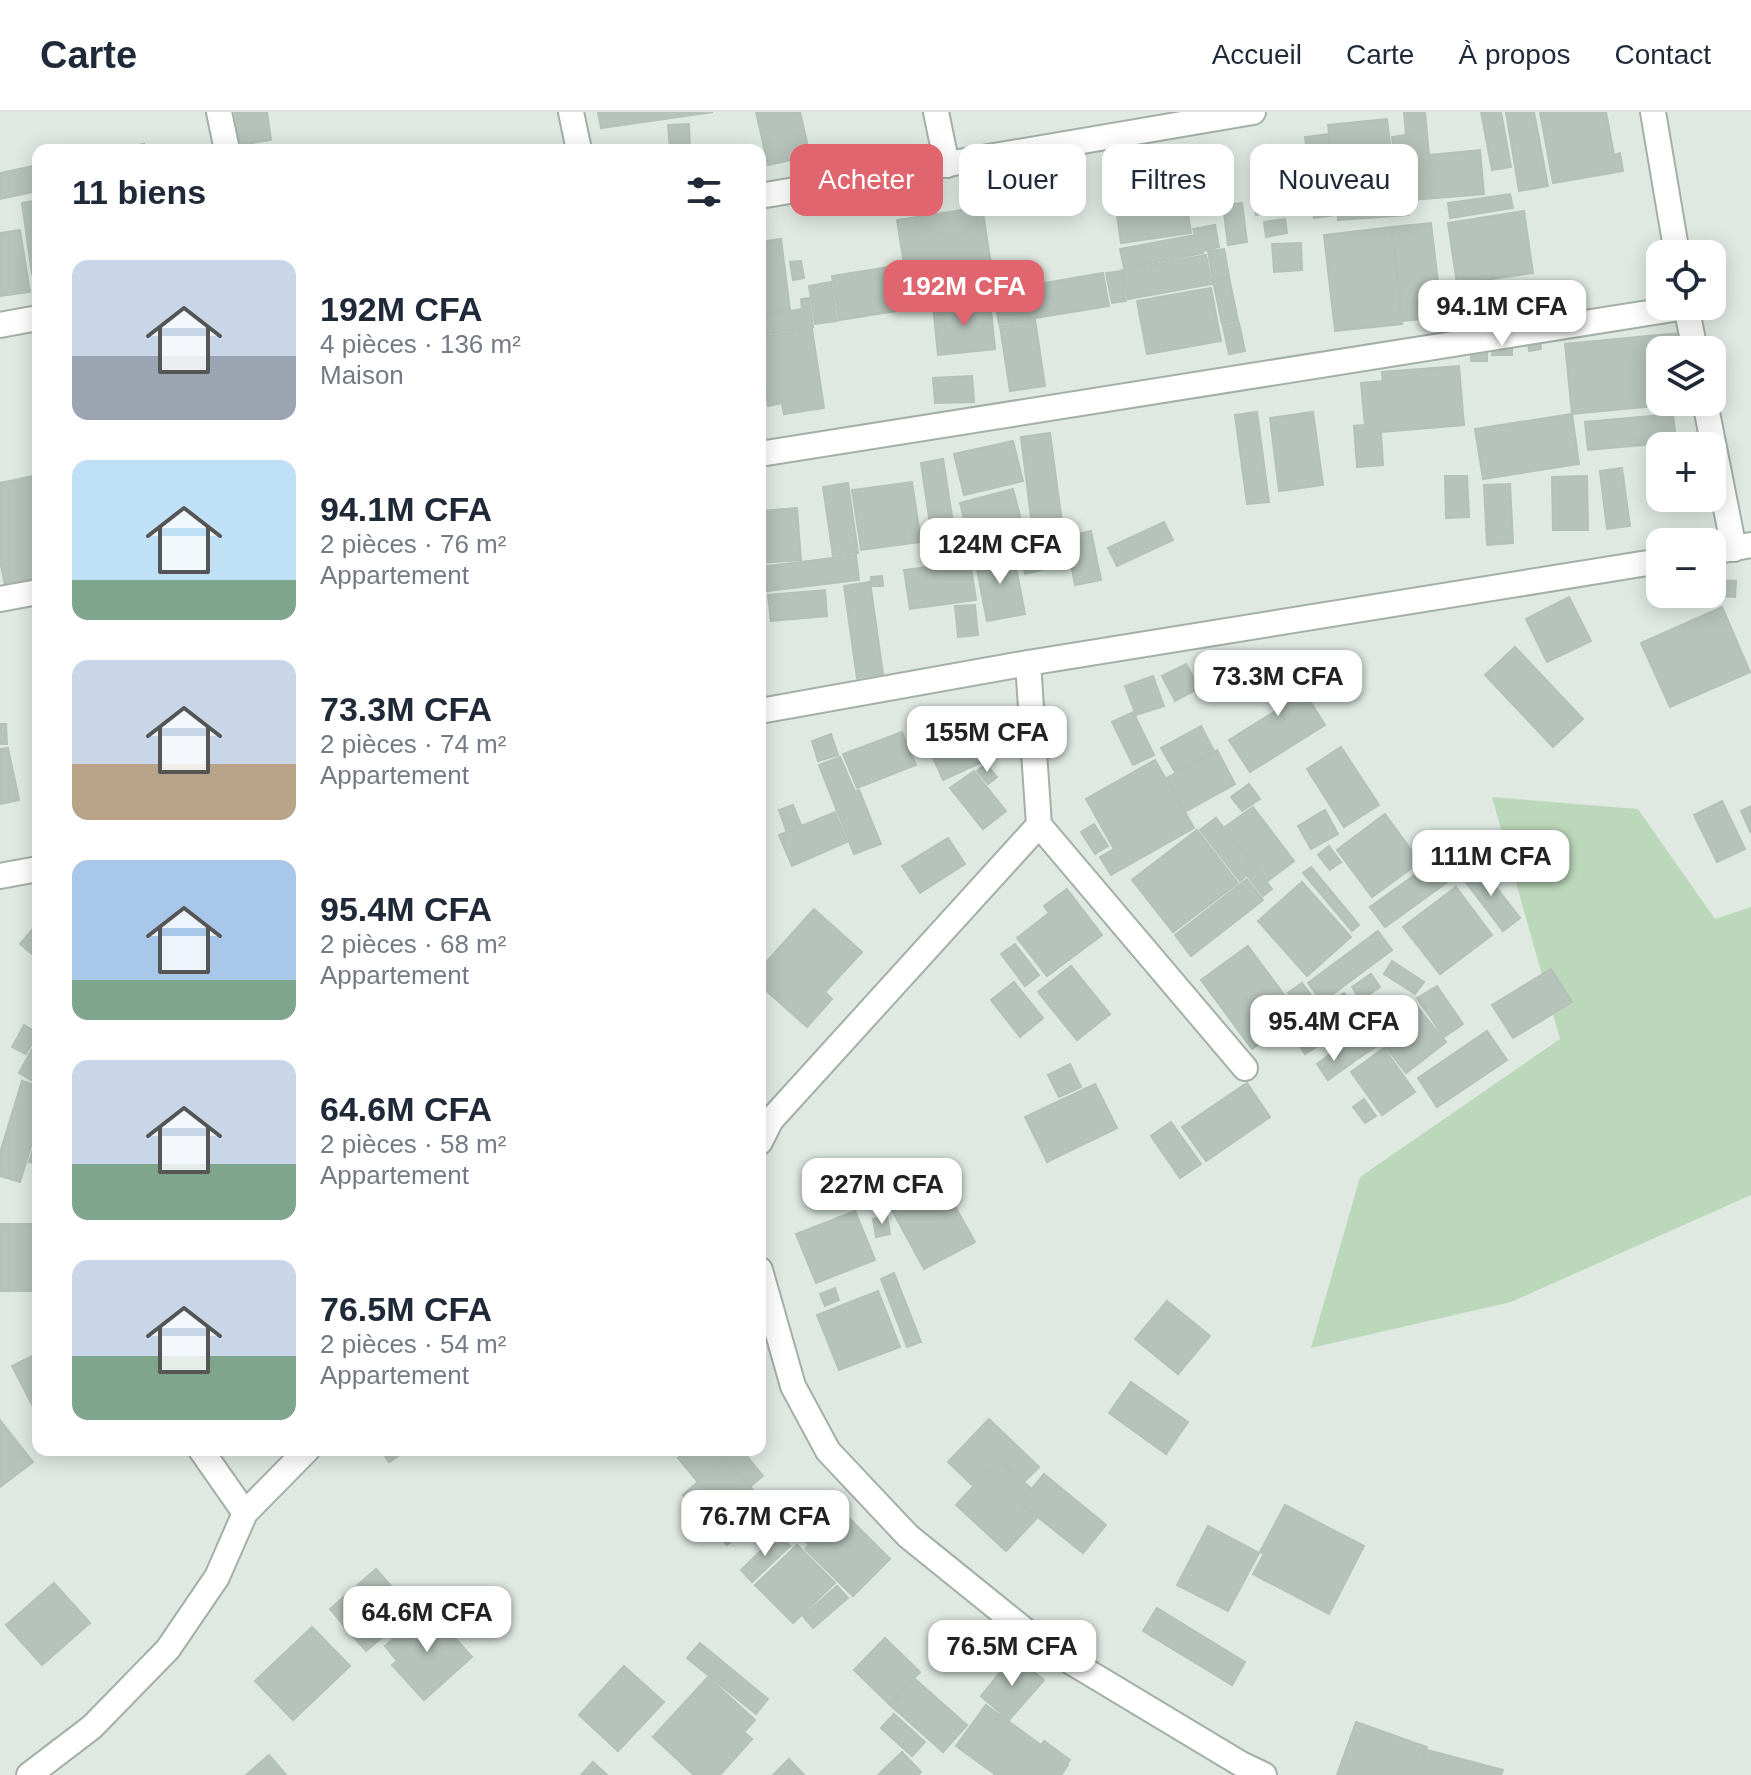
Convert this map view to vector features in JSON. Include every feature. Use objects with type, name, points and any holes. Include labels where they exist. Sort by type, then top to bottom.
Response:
[{"type":"street","points":[[219,112],[226,144]]},
{"type":"street","points":[[571,112],[578,144]]},
{"type":"street","points":[[936,112],[947,165]]},
{"type":"street","points":[[766,195],[1253,112]]},
{"type":"street","points":[[1653,112],[1675,240]]},
{"type":"street","points":[[766,453],[1646,312]]},
{"type":"street","points":[[0,325],[32,319]]},
{"type":"street","points":[[1708,416],[1732,549]]},
{"type":"street","points":[[766,707],[1646,563]]},
{"type":"street","points":[[0,599],[32,593]]},
{"type":"street","points":[[1028,663],[1039,825],[1245,1068]]},
{"type":"street","points":[[766,1130],[771,1120],[1039,825]]},
{"type":"street","points":[[0,876],[32,870]]},
{"type":"street","points":[[766,1291],[793,1386],[828,1451],[908,1536],[1043,1645],[1264,1775]]},
{"type":"street","points":[[205,1456],[245,1513]]},
{"type":"street","points":[[29,1775],[92,1727],[168,1649],[217,1577],[245,1513],[301,1456]]},
{"type":"green space","points":[[1492,797],[1638,809],[1715,919],[1751,907],[1751,1195],[1511,1302],[1311,1348],[1360,1177],[1560,1039]]},
{"type":"building","points":[[235,112],[267,112],[271,140],[240,144]]},
{"type":"building","points":[[598,112],[713,112],[601,128]]},
{"type":"building","points":[[756,112],[800,112],[807,144],[790,144],[790,160],[768,165],[766,144],[763,144]]},
{"type":"building","points":[[1404,112],[1425,112],[1429,155],[1480,150],[1484,194],[1418,200],[1418,144],[1393,144],[1392,137],[1406,135]]},
{"type":"building","points":[[1481,112],[1501,112],[1511,167],[1492,170]]},
{"type":"building","points":[[1506,112],[1534,112],[1548,186],[1519,191]]},
{"type":"building","points":[[1540,112],[1606,112],[1614,155],[1620,153],[1623,171],[1553,183]]},
{"type":"building","points":[[1387,119],[1390,144],[1330,144],[1328,125]]},
{"type":"building","points":[[689,124],[690,144],[670,144],[668,125]]},
{"type":"building","points":[[1328,134],[1329,144],[1306,144],[1305,137]]},
{"type":"building","points":[[32,166],[32,192],[0,199],[0,173]]},
{"type":"building","points":[[1510,194],[1513,208],[1450,218],[1448,203]]},
{"type":"building","points":[[32,201],[32,274],[22,203]]},
{"type":"building","points":[[1242,203],[1247,242],[1228,245],[1224,216],[1234,216],[1234,204]]},
{"type":"building","points":[[959,211],[959,216],[983,216],[994,283],[909,296],[897,220],[943,216],[943,213]]},
{"type":"building","points":[[1524,211],[1533,273],[1457,284],[1448,223]]},
{"type":"building","points":[[1117,216],[1188,216],[1191,233],[1121,243]]},
{"type":"building","points":[[1338,216],[1394,216],[1338,220]]},
{"type":"building","points":[[1285,219],[1287,233],[1266,237],[1264,222]]},
{"type":"building","points":[[1431,223],[1442,317],[1403,321],[1392,227]]},
{"type":"building","points":[[1215,225],[1219,247],[1203,253],[1124,268],[1120,249],[1195,235],[1193,229]]},
{"type":"building","points":[[1391,227],[1402,324],[1335,331],[1324,235]]},
{"type":"building","points":[[20,230],[30,292],[0,296],[0,233]]},
{"type":"building","points":[[781,239],[790,310],[766,313],[766,241]]},
{"type":"building","points":[[1301,243],[1302,270],[1274,272],[1272,244]]},
{"type":"building","points":[[1224,249],[1229,276],[1213,279],[1208,251]]},
{"type":"building","points":[[1206,255],[1212,284],[1128,299],[1122,270]]},
{"type":"building","points":[[801,261],[804,278],[793,280],[790,262]]},
{"type":"building","points":[[903,265],[910,309],[839,320],[832,276]]},
{"type":"building","points":[[1121,271],[1126,301],[1112,303],[1106,273]]},
{"type":"building","points":[[1103,273],[1109,306],[999,324],[993,292]]},
{"type":"building","points":[[1229,277],[1238,321],[1222,324],[1213,281]]},
{"type":"building","points":[[831,282],[837,321],[815,324],[809,286]]},
{"type":"building","points":[[1211,288],[1221,341],[1147,354],[1137,301]]},
{"type":"building","points":[[809,298],[813,327],[766,334],[766,315],[802,309],[801,299]]},
{"type":"building","points":[[990,300],[995,349],[938,355],[933,306]]},
{"type":"building","points":[[1035,320],[1045,386],[1010,391],[1000,326]]},
{"type":"building","points":[[1239,323],[1245,351],[1229,354],[1223,326]]},
{"type":"building","points":[[812,329],[824,408],[784,414],[782,403],[768,406],[766,336]]},
{"type":"building","points":[[1539,331],[1541,349],[1529,351],[1527,332]]},
{"type":"building","points":[[1679,333],[1679,336],[1648,336]]},
{"type":"building","points":[[1646,336],[1646,407],[1572,414],[1565,344]]},
{"type":"building","points":[[1492,340],[1512,340],[1512,355],[1492,355]]},
{"type":"building","points":[[1471,347],[1487,347],[1487,361],[1471,361]]},
{"type":"building","points":[[1459,366],[1464,425],[1381,432],[1383,465],[1357,467],[1354,426],[1365,425],[1361,383],[1383,381],[1382,372]]},
{"type":"building","points":[[972,376],[974,402],[935,403],[933,378]]},
{"type":"building","points":[[1257,412],[1269,502],[1247,504],[1235,415]]},
{"type":"building","points":[[1313,412],[1323,485],[1279,491],[1270,418]]},
{"type":"building","points":[[1572,414],[1579,464],[1483,479],[1475,429]]},
{"type":"building","points":[[1673,416],[1675,432],[1646,432],[1646,445],[1588,450],[1585,422]]},
{"type":"building","points":[[1050,433],[1063,530],[1033,534],[1021,437]]},
{"type":"building","points":[[1013,441],[1023,481],[964,495],[954,454]]},
{"type":"building","points":[[943,459],[958,554],[935,557],[921,463]]},
{"type":"building","points":[[1622,468],[1630,526],[1607,529],[1600,471]]},
{"type":"building","points":[[32,476],[32,579],[5,585],[0,561],[0,483]]},
{"type":"building","points":[[1445,476],[1467,476],[1469,517],[1446,518]]},
{"type":"building","points":[[1587,476],[1588,530],[1553,530],[1552,477]]},
{"type":"building","points":[[912,482],[921,542],[861,550],[852,490]]},
{"type":"building","points":[[848,483],[858,553],[833,556],[823,487]]},
{"type":"building","points":[[1510,484],[1513,543],[1487,545],[1484,485]]},
{"type":"building","points":[[1013,489],[1026,539],[972,552],[960,503]]},
{"type":"building","points":[[797,508],[801,560],[766,563],[766,511]]},
{"type":"building","points":[[1164,522],[1173,540],[1117,566],[1108,548]]},
{"type":"building","points":[[1091,531],[1101,580],[1075,585],[1066,537]]},
{"type":"building","points":[[1048,546],[1053,567],[1025,574],[1020,554]]},
{"type":"building","points":[[1013,552],[1025,614],[987,621],[975,559]]},
{"type":"building","points":[[856,555],[859,580],[766,591],[766,566]]},
{"type":"building","points":[[970,561],[976,600],[910,609],[904,570]]},
{"type":"building","points":[[882,576],[883,586],[871,586],[871,577]]},
{"type":"building","points":[[1726,581],[1736,581],[1735,597],[1726,597]]},
{"type":"building","points":[[870,582],[883,674],[857,678],[844,586]]},
{"type":"building","points":[[825,590],[827,616],[771,621],[768,595]]},
{"type":"building","points":[[1569,597],[1591,641],[1547,662],[1526,619]]},
{"type":"building","points":[[975,605],[978,635],[958,637],[955,606]]},
{"type":"building","points":[[1722,608],[1750,672],[1670,707],[1641,643]]},
{"type":"building","points":[[1515,647],[1583,719],[1553,747],[1485,675]]},
{"type":"building","points":[[1282,656],[1325,725],[1250,772],[1229,740],[1277,710],[1255,674]]},
{"type":"building","points":[[1186,664],[1199,688],[1175,701],[1162,676]]},
{"type":"building","points":[[1153,676],[1164,706],[1136,715],[1125,686]]},
{"type":"building","points":[[1133,712],[1154,755],[1133,765],[1112,722]]},
{"type":"building","points":[[974,714],[993,757],[943,780],[924,737]]},
{"type":"building","points":[[0,724],[6,724],[7,744],[0,744]]},
{"type":"building","points":[[999,725],[1010,750],[996,757],[985,732]]},
{"type":"building","points":[[1201,726],[1214,751],[1175,772],[1161,748]]},
{"type":"building","points":[[902,732],[916,765],[857,788],[843,754]]},
{"type":"building","points":[[831,734],[838,755],[818,761],[812,741]]},
{"type":"building","points":[[1341,747],[1379,805],[1344,827],[1307,769]]},
{"type":"building","points":[[8,748],[19,800],[0,804],[0,749]]},
{"type":"building","points":[[1217,750],[1235,784],[1185,812],[1167,778]]},
{"type":"building","points":[[840,757],[855,792],[859,790],[881,844],[854,854],[819,765]]},
{"type":"building","points":[[1155,760],[1194,828],[1111,875],[1100,857],[1114,849],[1086,799]]},
{"type":"building","points":[[986,764],[997,777],[988,784],[977,771]]},
{"type":"building","points":[[974,771],[1006,811],[983,829],[950,788]]},
{"type":"building","points":[[1249,784],[1260,799],[1242,811],[1231,797]]},
{"type":"building","points":[[1722,801],[1745,849],[1717,862],[1694,815]]},
{"type":"building","points":[[793,805],[801,825],[786,830],[779,810]]},
{"type":"building","points":[[1751,806],[1751,833],[1741,811]]},
{"type":"building","points":[[1253,807],[1294,861],[1260,887],[1218,832]]},
{"type":"building","points":[[1325,810],[1338,834],[1311,849],[1298,826]]},
{"type":"building","points":[[835,812],[847,842],[792,866],[779,835]]},
{"type":"building","points":[[1385,814],[1420,862],[1372,897],[1337,850]]},
{"type":"building","points":[[1216,818],[1272,889],[1263,896],[1247,875],[1240,881],[1200,830]]},
{"type":"building","points":[[1094,824],[1108,846],[1095,854],[1081,832]]},
{"type":"building","points":[[1197,830],[1238,883],[1173,932],[1132,880]]},
{"type":"building","points":[[948,838],[965,864],[920,893],[902,866]]},
{"type":"building","points":[[1461,842],[1475,862],[1385,927],[1370,907]]},
{"type":"building","points":[[1329,846],[1341,862],[1330,870],[1318,855]]},
{"type":"building","points":[[1479,865],[1520,918],[1503,931],[1462,877]]},
{"type":"building","points":[[1311,867],[1359,925],[1352,931],[1303,873]]},
{"type":"building","points":[[1247,879],[1263,900],[1191,956],[1175,935]]},
{"type":"building","points":[[1302,882],[1351,937],[1307,976],[1258,921]]},
{"type":"building","points":[[1456,887],[1492,935],[1440,974],[1403,927]]},
{"type":"building","points":[[1067,889],[1102,935],[1047,976],[1017,938],[1049,913],[1044,906]]},
{"type":"building","points":[[814,909],[862,952],[825,992],[832,999],[807,1027],[766,990],[766,962]]},
{"type":"building","points":[[32,930],[32,954],[20,944]]},
{"type":"building","points":[[1378,931],[1392,950],[1322,1002],[1308,983]]},
{"type":"building","points":[[1015,944],[1039,975],[1025,986],[1001,954]]},
{"type":"building","points":[[1248,946],[1299,1015],[1252,1049],[1201,980]]},
{"type":"building","points":[[1392,961],[1424,982],[1415,994],[1384,974]]},
{"type":"building","points":[[1071,966],[1110,1014],[1077,1040],[1038,992]]},
{"type":"building","points":[[1551,969],[1572,1002],[1513,1038],[1492,1005]]},
{"type":"building","points":[[1371,974],[1380,987],[1361,1000],[1352,987]]},
{"type":"building","points":[[1014,982],[1043,1018],[1020,1037],[991,1000]]},
{"type":"building","points":[[1302,983],[1318,1004],[1304,1014],[1288,993]]},
{"type":"building","points":[[1437,986],[1463,1024],[1444,1037],[1417,998]]},
{"type":"building","points":[[1344,993],[1380,1044],[1353,1062],[1317,1013]]},
{"type":"building","points":[[1411,999],[1446,1042],[1406,1073],[1372,1029]]},
{"type":"building","points":[[1320,1023],[1329,1039],[1305,1054],[1295,1038]]},
{"type":"building","points":[[24,1025],[32,1030],[32,1044],[26,1054],[12,1047]]},
{"type":"building","points":[[1487,1031],[1507,1060],[1437,1107],[1418,1078]]},
{"type":"building","points":[[1340,1047],[1352,1063],[1328,1080],[1317,1064]]},
{"type":"building","points":[[1384,1048],[1415,1092],[1382,1115],[1351,1072]]},
{"type":"building","points":[[32,1050],[32,1081],[19,1073]]},
{"type":"building","points":[[1070,1064],[1081,1087],[1059,1097],[1048,1075]]},
{"type":"building","points":[[22,1081],[32,1084],[32,1143],[20,1182],[0,1176],[0,1153]]},
{"type":"building","points":[[1247,1083],[1270,1117],[1206,1161],[1182,1127]]},
{"type":"building","points":[[1095,1084],[1117,1128],[1047,1162],[1025,1117]]},
{"type":"building","points":[[1364,1099],[1376,1116],[1365,1123],[1353,1107]]},
{"type":"building","points":[[1171,1122],[1201,1164],[1180,1178],[1151,1136]]},
{"type":"building","points":[[937,1174],[975,1242],[924,1269],[887,1201]]},
{"type":"building","points":[[855,1211],[875,1260],[816,1283],[796,1234]]},
{"type":"building","points":[[887,1216],[890,1234],[876,1237],[873,1219]]},
{"type":"building","points":[[0,1224],[32,1224],[32,1291],[0,1291]]},
{"type":"building","points":[[894,1273],[921,1342],[907,1347],[881,1279]]},
{"type":"building","points":[[835,1288],[839,1300],[825,1306],[820,1294]]},
{"type":"building","points":[[878,1291],[900,1347],[839,1370],[817,1315]]},
{"type":"building","points":[[1167,1301],[1210,1336],[1178,1374],[1135,1339]]},
{"type":"building","points":[[32,1356],[32,1404],[12,1366]]},
{"type":"building","points":[[1131,1382],[1188,1422],[1166,1454],[1109,1413]]},
{"type":"building","points":[[989,1419],[1039,1467],[997,1509],[948,1462]]},
{"type":"building","points":[[0,1420],[33,1462],[0,1487]]},
{"type":"building","points":[[747,1456],[763,1476],[721,1510],[678,1458]]},
{"type":"building","points":[[725,1458],[769,1508],[727,1545],[683,1495]]},
{"type":"building","points":[[999,1459],[1049,1505],[1006,1551],[956,1505]]},
{"type":"building","points":[[1044,1474],[1106,1525],[1083,1553],[1020,1503]]},
{"type":"building","points":[[1285,1505],[1364,1546],[1329,1614],[1253,1574],[1264,1554],[1260,1552]]},
{"type":"building","points":[[813,1511],[827,1525],[808,1544],[794,1530]]},
{"type":"building","points":[[843,1512],[890,1559],[853,1596],[805,1549]]},
{"type":"building","points":[[1208,1526],[1259,1553],[1228,1611],[1177,1585]]},
{"type":"building","points":[[778,1534],[790,1546],[752,1582],[741,1570]]},
{"type":"building","points":[[797,1545],[835,1583],[793,1623],[755,1585]]},
{"type":"building","points":[[376,1569],[413,1611],[366,1651],[330,1609]]},
{"type":"building","points":[[54,1583],[90,1623],[42,1665],[6,1625]]},
{"type":"building","points":[[837,1586],[848,1598],[813,1628],[803,1616]]},
{"type":"building","points":[[428,1608],[472,1657],[424,1700],[392,1665],[397,1661],[385,1646]]},
{"type":"building","points":[[1157,1608],[1245,1662],[1232,1685],[1143,1631]]},
{"type":"building","points":[[312,1627],[350,1666],[293,1720],[255,1681]]},
{"type":"building","points":[[885,1638],[920,1672],[889,1704],[854,1670]]},
{"type":"building","points":[[700,1643],[768,1699],[756,1714],[687,1658]]},
{"type":"building","points":[[1014,1655],[1044,1680],[1009,1720],[981,1696]]},
{"type":"building","points":[[624,1666],[664,1702],[618,1751],[579,1715]]},
{"type":"building","points":[[708,1677],[755,1720],[744,1732],[752,1739],[720,1775],[694,1775],[653,1737]]},
{"type":"building","points":[[915,1679],[967,1725],[943,1752],[890,1705]]},
{"type":"building","points":[[986,1705],[1041,1745],[1044,1741],[1070,1760],[1061,1775],[996,1775],[956,1746]]},
{"type":"building","points":[[894,1714],[925,1742],[912,1756],[881,1728]]},
{"type":"building","points":[[1356,1722],[1427,1747],[1417,1775],[1337,1775]]},
{"type":"building","points":[[1427,1750],[1503,1770],[1501,1775],[1419,1775]]},
{"type":"building","points":[[902,1752],[921,1772],[918,1775],[878,1775]]},
{"type":"building","points":[[269,1755],[286,1775],[246,1775]]},
{"type":"building","points":[[789,1759],[804,1775],[773,1775]]},
{"type":"building","points":[[593,1762],[607,1775],[581,1775]]}]
